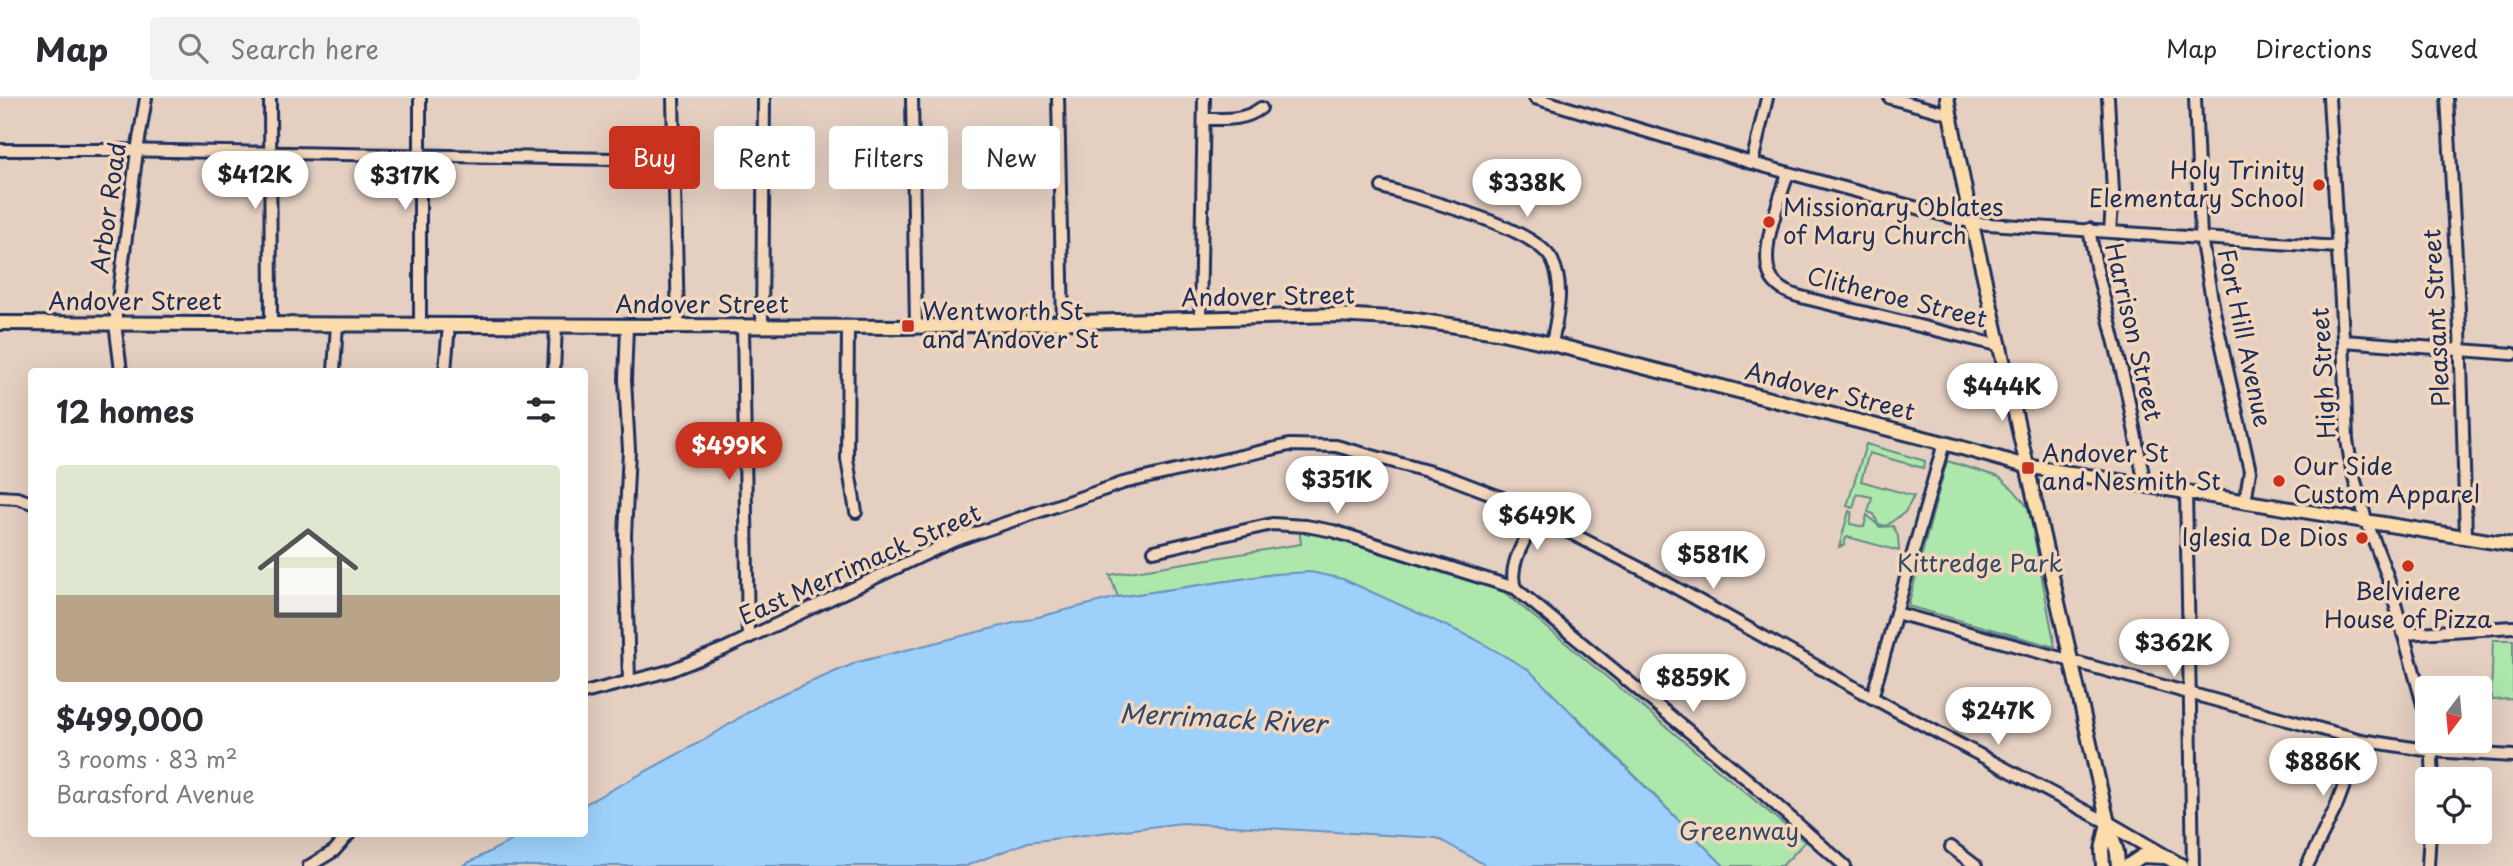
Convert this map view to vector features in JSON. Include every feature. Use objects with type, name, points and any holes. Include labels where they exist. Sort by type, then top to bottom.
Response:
[{"type":"main road","points":[[1947,98],[1972,223],[2022,435],[2026,466],[2108,823],[2117,852],[2118,866]]},
{"type":"main road","name":"Andover Street","points":[[0,323],[916,326],[1336,315],[1383,317],[1497,332],[1552,344],[2026,466],[2513,545]]},
{"type":"main road","points":[[2103,866],[2102,850],[2108,823]]},
{"type":"main road","name":"East Merrimack Street","points":[[2108,823],[2178,863]]},
{"type":"main road","points":[[2127,866],[2134,859],[2150,855],[2178,863]]},
{"type":"street","name":"Arbor Road","points":[[121,368],[115,323],[146,98]]},
{"type":"street","points":[[270,98],[271,323]]},
{"type":"street","points":[[420,98],[420,325]]},
{"type":"street","points":[[673,98],[673,126]]},
{"type":"street","points":[[762,326],[764,98]]},
{"type":"street","points":[[912,98],[916,326]]},
{"type":"street","points":[[1058,98],[1063,323]]},
{"type":"street","points":[[1200,319],[1204,98]]},
{"type":"street","points":[[1535,98],[1752,163],[1972,223],[2338,247]]},
{"type":"street","points":[[1752,163],[1767,98]]},
{"type":"street","points":[[1890,98],[1949,114]]},
{"type":"street","points":[[2108,98],[2113,192],[2110,231]]},
{"type":"street","name":"Fort Hill Avenue","points":[[2195,98],[2201,237],[2214,311],[2250,471],[2245,502]]},
{"type":"street","name":"High Street","points":[[2329,98],[2344,341],[2347,440],[2366,520],[2387,575],[2415,676]]},
{"type":"street","name":"Pleasant Street","points":[[2446,98],[2460,350],[2466,536]]},
{"type":"street","points":[[1204,119],[1243,118],[1261,108]]},
{"type":"street","points":[[0,150],[609,159]]},
{"type":"street","name":"Clitheroe Street","points":[[1788,173],[1766,257],[1770,276],[1775,283],[1784,290],[1809,299],[2001,346]]},
{"type":"street","points":[[1382,187],[1521,234],[1546,251],[1557,273],[1559,292],[1552,344]]},
{"type":"street","points":[[675,189],[678,326]]},
{"type":"street","name":"Harrison Street","points":[[2089,229],[2127,392],[2145,485]]},
{"type":"street","points":[[334,368],[337,324]]},
{"type":"street","points":[[445,368],[449,325]]},
{"type":"street","points":[[554,368],[556,326]]},
{"type":"street","points":[[626,326],[625,380],[629,450],[625,536],[629,681]]},
{"type":"street","points":[[743,326],[748,638]]},
{"type":"street","points":[[848,326],[847,459],[856,512]]},
{"type":"street","points":[[2344,341],[2513,355]]},
{"type":"street","points":[[1872,698],[1944,443]]},
{"type":"street","name":"East Merrimack Street","points":[[588,691],[669,671],[748,638],[953,541],[1123,483],[1289,445],[1336,446],[1395,461],[1500,496],[1651,574],[1872,698],[2108,823]]},
{"type":"street","points":[[2186,492],[2193,866]]},
{"type":"street","points":[[0,497],[28,502]]},
{"type":"street","points":[[1515,588],[1515,562],[1537,516]]},
{"type":"street","points":[[1154,551],[1272,524],[1306,526],[1333,531],[1515,588],[1749,781],[1845,866]]},
{"type":"street","points":[[1896,612],[2361,740],[2415,745]]},
{"type":"street","points":[[2403,634],[2513,627]]},
{"type":"street","points":[[2307,866],[2336,807],[2361,740]]},
{"type":"street","points":[[2492,753],[2513,755]]},
{"type":"street","points":[[309,866],[334,851],[346,837]]},
{"type":"street","points":[[2428,866],[2429,844]]},
{"type":"street","points":[[1951,847],[1976,866]]},
{"type":"green space","points":[[1866,444],[1925,461],[1923,468],[1869,453],[1861,481],[1914,496],[1905,512],[1886,526],[1878,524],[1874,514],[1868,512],[1872,497],[1857,494],[1853,508],[1847,506]]},
{"type":"green space","name":"Kittredge Park","points":[[1947,461],[1999,477],[2029,509],[2055,647],[1908,606]]},
{"type":"green space","points":[[1849,511],[1852,512],[1850,524],[1864,527],[1867,515],[1880,527],[1893,526],[1898,536],[1899,551],[1848,537],[1844,545],[1839,547]]},
{"type":"green space","name":"Greenway","points":[[1299,527],[1503,591],[1805,842],[1782,866],[1724,866],[1576,716],[1275,574],[1118,597],[1110,575],[1301,544]]},
{"type":"green space","points":[[2493,640],[2513,640],[2513,699],[2492,700]]},
{"type":"water","name":"Merrimack River","points":[[1310,572],[1343,579],[1473,638],[1529,670],[1724,866],[1487,866],[1437,838],[1182,823],[1028,842],[966,866],[462,866],[518,837],[588,837],[588,802],[706,739],[766,701],[858,662],[1118,597],[1275,574]]},
{"type":"place","name":"Holy Trinity Elementary School","points":[[2319,185]]},
{"type":"place","name":"Missionary Oblates of Mary Church","points":[[1769,222]]},
{"type":"place","name":"Wentworth St and Andover St","points":[[908,326]]},
{"type":"place","name":"Andover St and Nesmith St","points":[[2028,468]]},
{"type":"place","name":"Our Side Custom Apparel","points":[[2279,481]]},
{"type":"place","name":"Iglesia De Dios","points":[[2362,538]]},
{"type":"place","name":"Belvidere House of Pizza","points":[[2408,566]]}]
